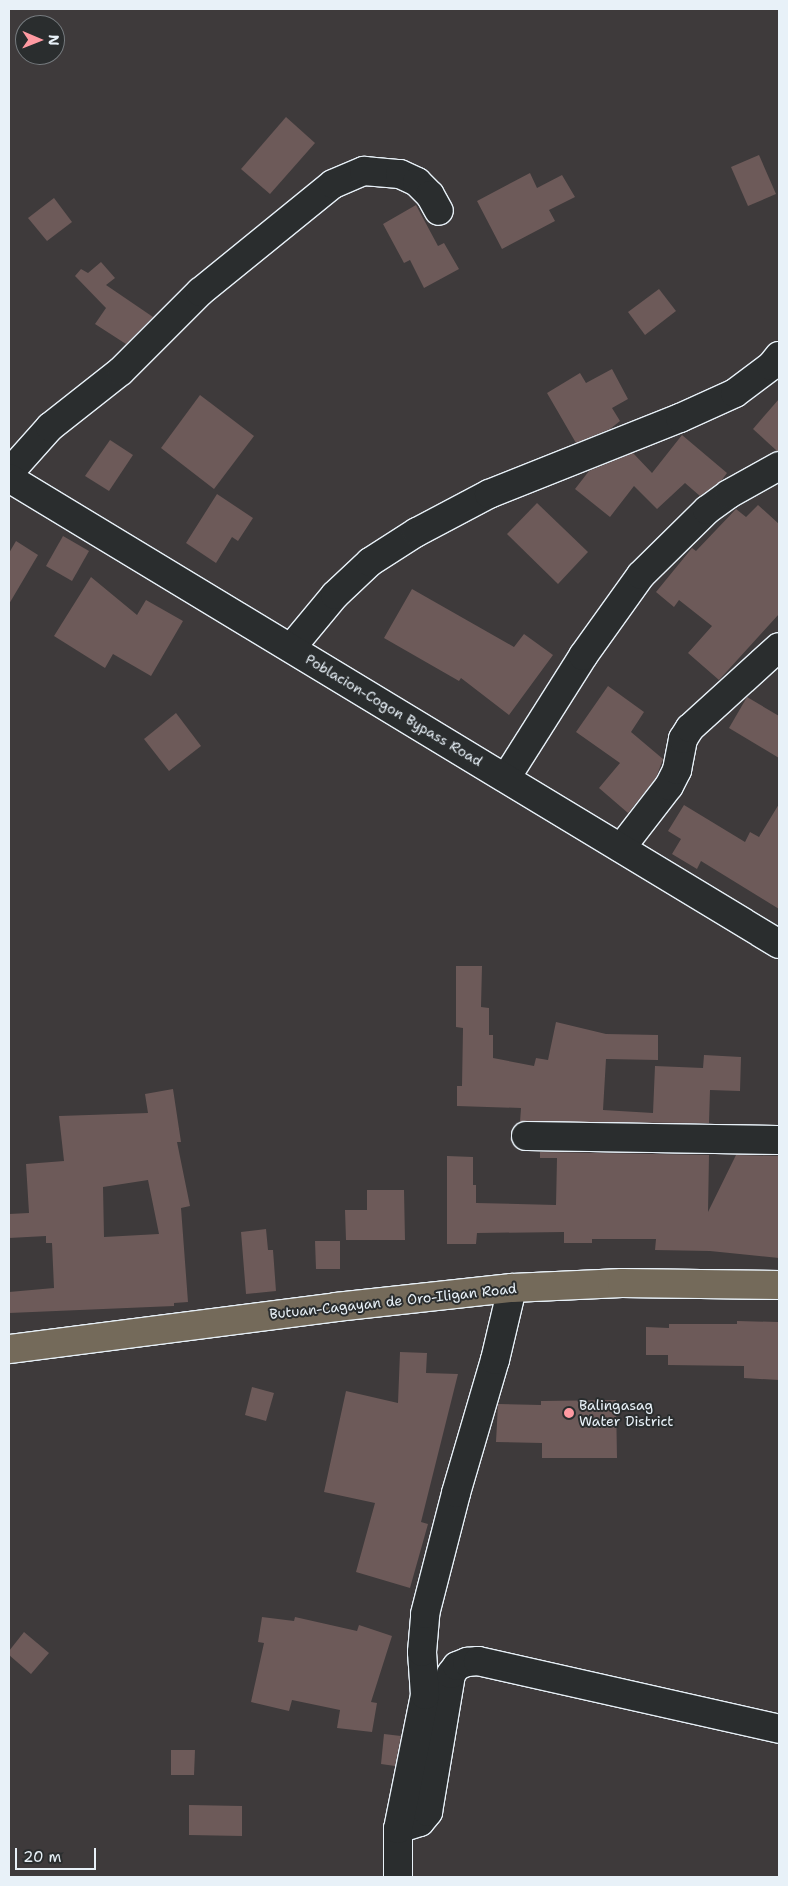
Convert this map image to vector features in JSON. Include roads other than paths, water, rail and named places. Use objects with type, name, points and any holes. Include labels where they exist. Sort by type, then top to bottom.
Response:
[{"type":"highway","name":"Butuan-Cagayan de Oro-Iligan Road","points":[[9,1349],[312,1310],[512,1288],[622,1283],[779,1285]]},
{"type":"street","points":[[9,474],[50,428],[120,371],[200,292],[332,184],[364,171],[400,174],[424,189],[430,195],[439,211]]},
{"type":"street","points":[[292,648],[335,595],[370,562],[417,532],[498,490],[680,418],[735,393],[771,366],[779,356]]},
{"type":"street","points":[[506,778],[583,656],[641,575],[707,510],[729,494],[779,466]]},
{"type":"street","name":"Poblacion-Cogon Bypass Road","points":[[9,478],[779,944]]},
{"type":"street","points":[[621,848],[669,786],[677,770],[683,739],[690,728],[779,647]]},
{"type":"street","points":[[526,1136],[779,1140]]},
{"type":"street","points":[[398,1877],[398,1829],[425,1695],[422,1652],[425,1614],[456,1493],[495,1360],[512,1288]]},
{"type":"street","points":[[398,1829],[420,1822],[428,1812],[451,1674],[458,1666],[467,1662],[478,1662],[779,1729]]},
{"type":"place","name":"Balingasag Water District","points":[[569,1413]]}]
